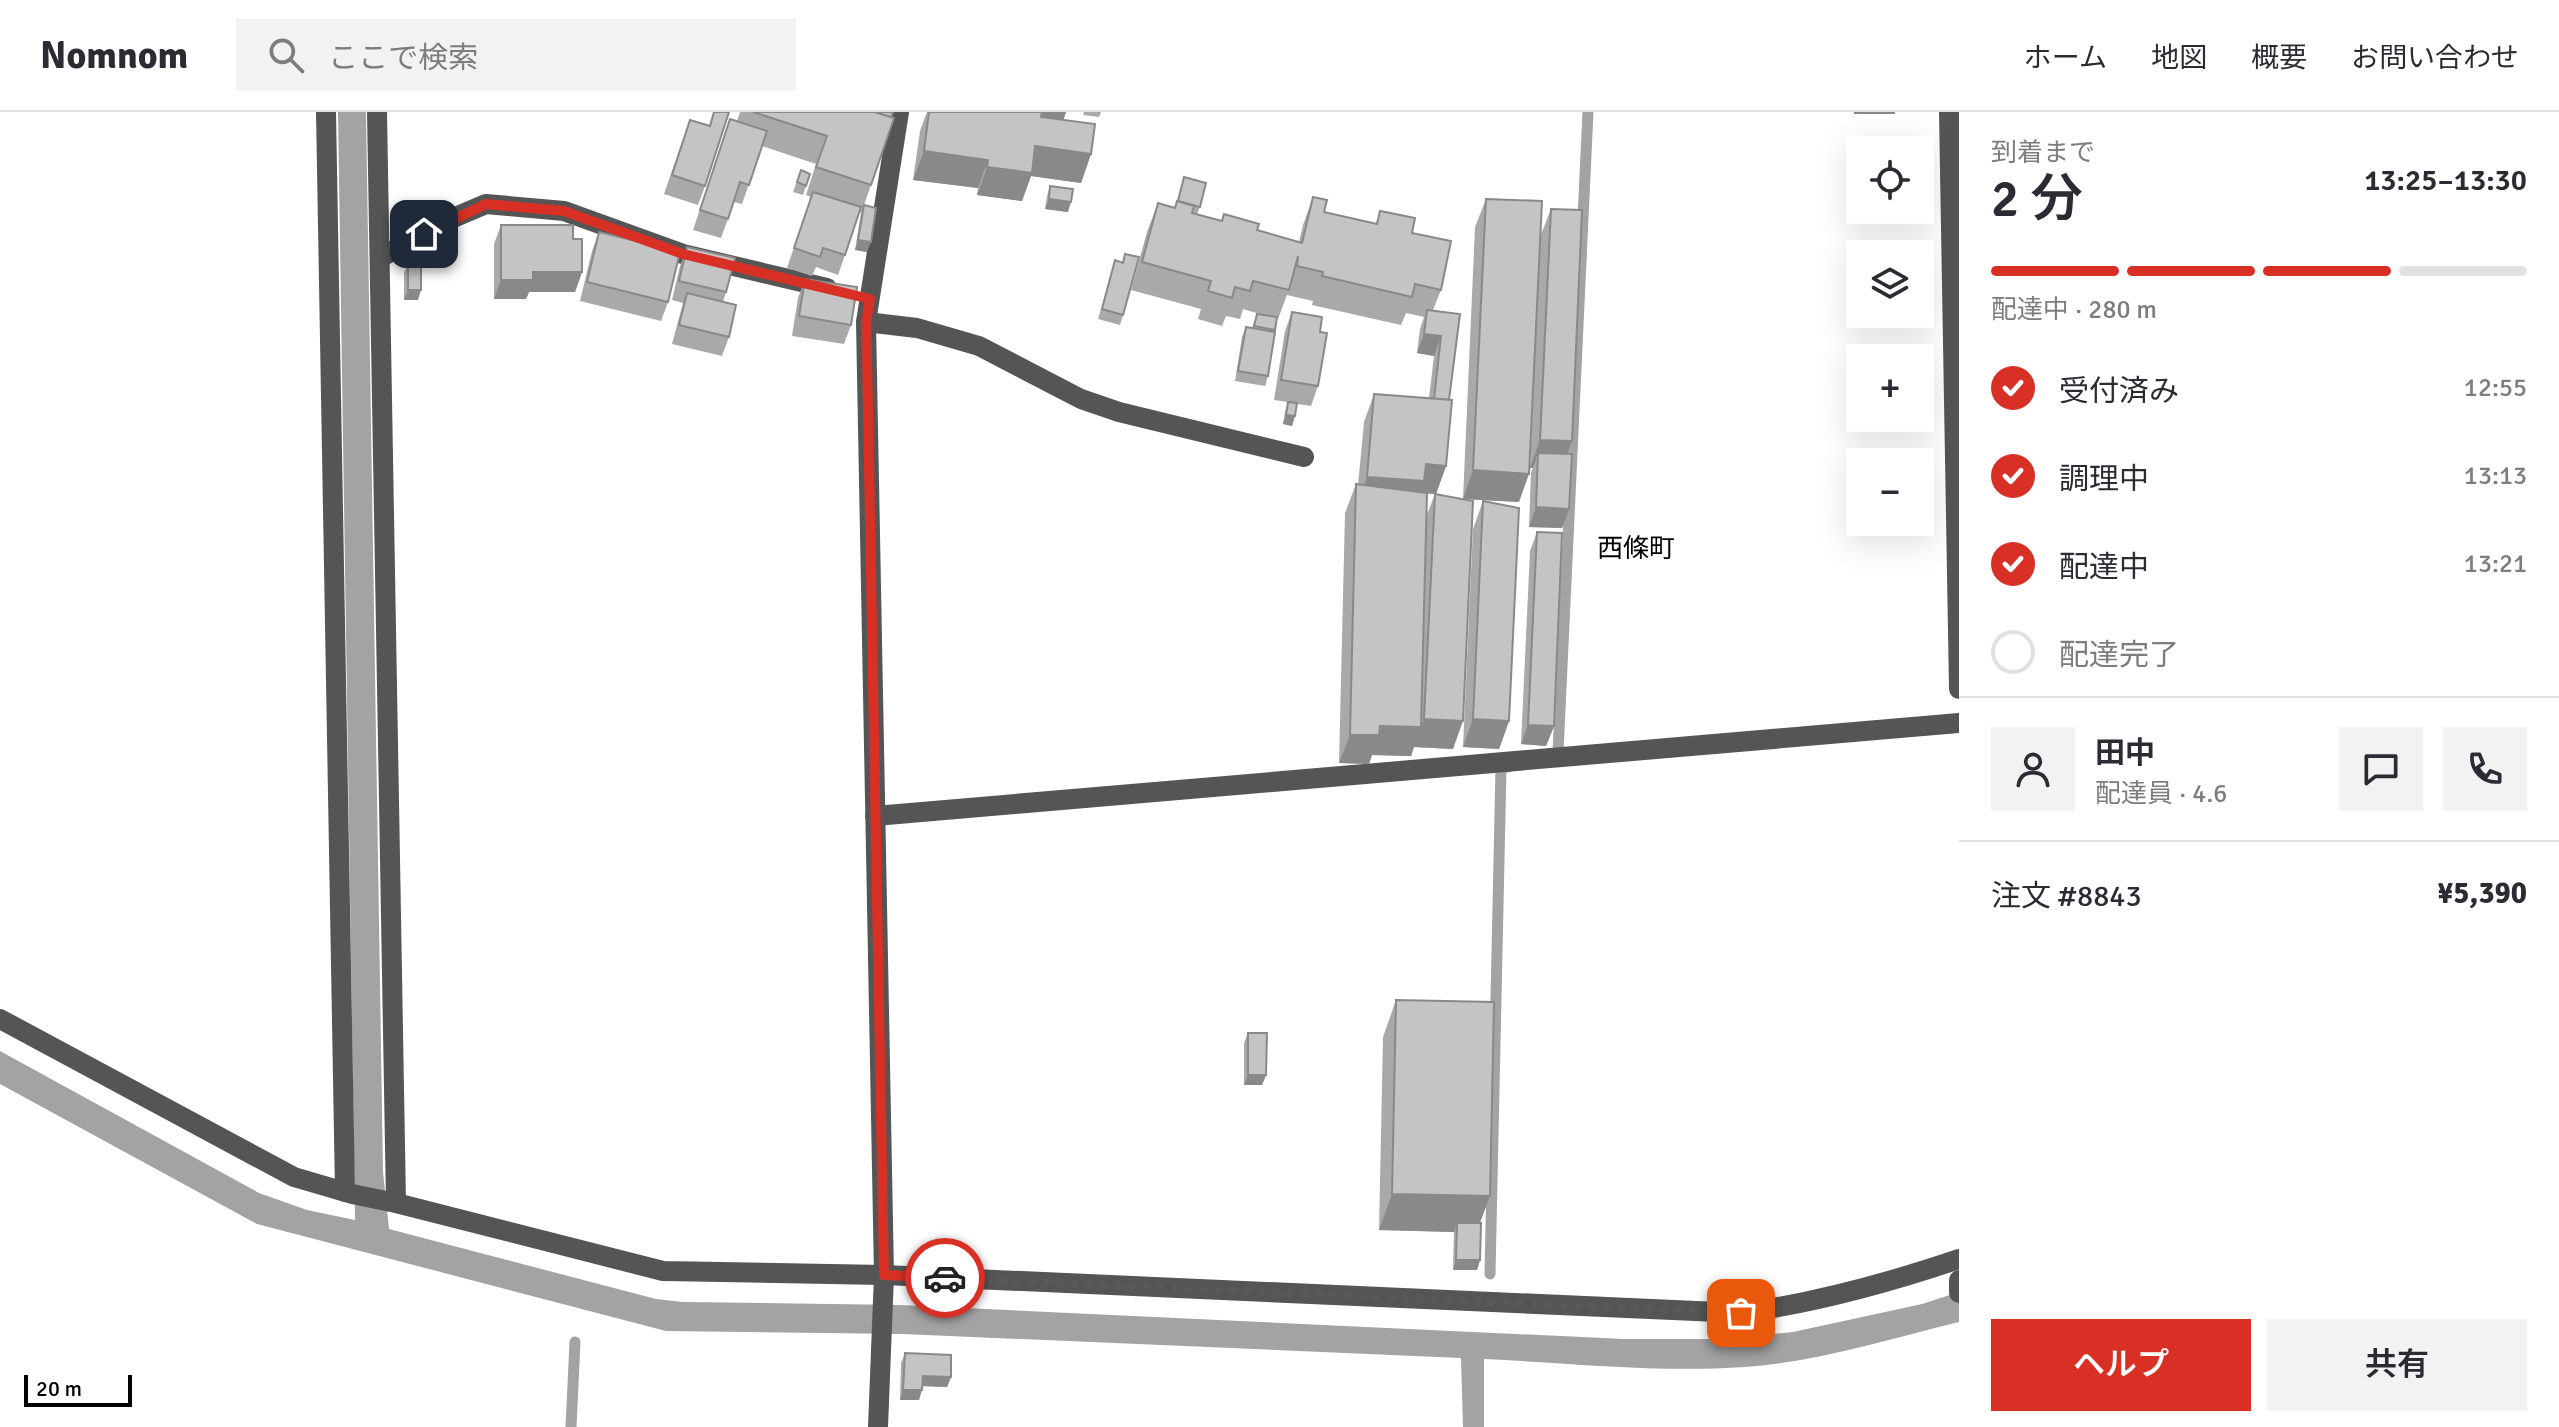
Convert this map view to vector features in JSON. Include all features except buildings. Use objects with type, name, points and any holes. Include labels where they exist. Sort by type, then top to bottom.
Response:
[{"type":"street","points":[[326,112],[348,1193]]},
{"type":"street","points":[[377,112],[394,1202]]},
{"type":"street","points":[[878,1427],[884,1285],[866,322],[855,295],[899,112]]},
{"type":"street","points":[[1949,112],[1959,689]]},
{"type":"street","points":[[380,258],[446,221],[486,204],[564,211],[683,254],[855,295]]},
{"type":"street","points":[[866,322],[917,328],[979,346],[1081,399],[1119,412],[1304,457]]},
{"type":"street","points":[[875,816],[1959,723]]},
{"type":"street","points":[[0,1019],[294,1177],[663,1271],[884,1285],[1741,1313],[1791,1306],[1959,1259]]},
{"type":"street","points":[[1958,1281],[1959,1293]]},
{"type":"shaded area","points":[[338,112],[366,112],[383,1172],[389,1229],[656,1299],[683,1302],[900,1305],[1624,1339],[1718,1339],[1793,1332],[1922,1304],[1959,1292],[1959,1322],[1826,1355],[1745,1367],[1647,1368],[1484,1359],[1484,1427],[1463,1427],[1461,1358],[903,1334],[666,1331],[257,1224],[0,1084],[0,1051],[259,1193],[307,1210],[355,1220]]},
{"type":"waterway","points":[[1558,752],[1588,112]]},
{"type":"waterway","points":[[1490,1274],[1501,768],[1508,767]]},
{"type":"waterway","points":[[571,1427],[575,1342]]},
{"type":"way so far","points":[[945,1278],[1741,1313]]},
{"type":"district","name":"西條町","points":[[1636,548]]},
{"type":"route","points":[[424,234],[486,204],[564,211],[683,254],[870,299],[866,322],[884,1275],[945,1278]]}]
